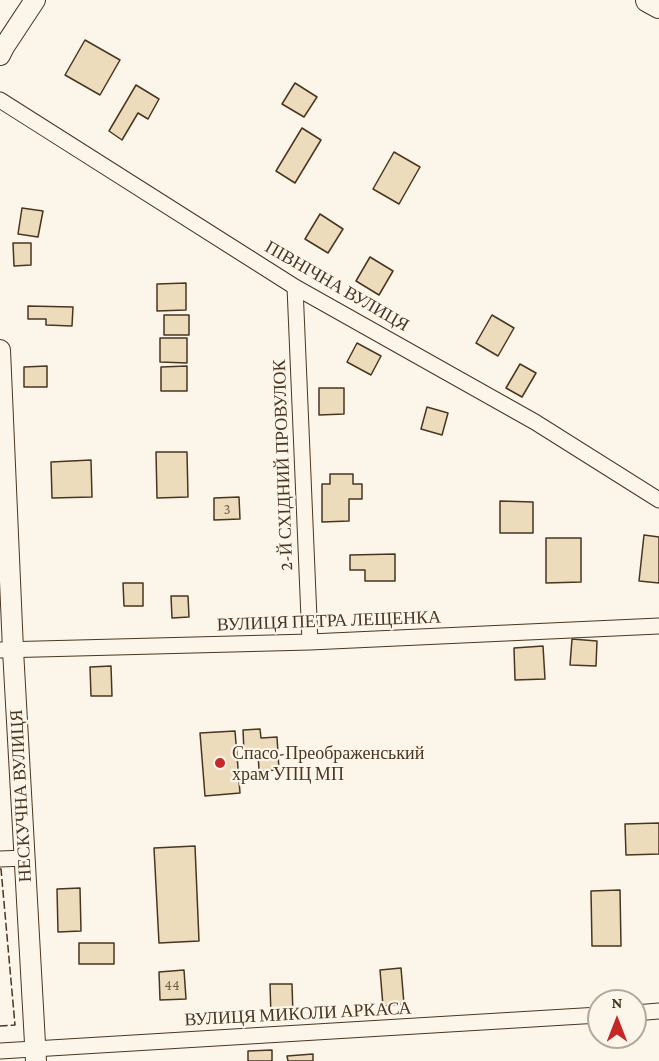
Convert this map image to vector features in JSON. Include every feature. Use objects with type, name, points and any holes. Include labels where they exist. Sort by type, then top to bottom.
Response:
[{"type":"main road","points":[[648,0],[659,6]]},
{"type":"street","points":[[0,55],[35,0]]},
{"type":"street","name":"ПІВНІЧНА ВУЛИЦЯ","points":[[0,100],[295,287],[535,422],[659,500]]},
{"type":"street","name":"2-Й СХІДНИЙ ПРОВУЛОК","points":[[295,287],[310,642]]},
{"type":"street","name":"НЕСКУЧНА ВУЛИЦЯ","points":[[0,350],[6,650],[25,858],[36,1055]]},
{"type":"street","name":"ВУЛИЦЯ ПЕТРА ЛЕЩЕНКА","points":[[6,650],[310,642],[659,626]]},
{"type":"street","points":[[0,859],[25,858]]},
{"type":"street","name":"ВУЛИЦЯ МИКОЛИ АРКАСА","points":[[0,1051],[36,1055],[587,1016]]},
{"type":"building","points":[[85,40],[120,60],[100,95],[65,75]]},
{"type":"building","points":[[295,83],[317,97],[304,117],[282,104]]},
{"type":"building","points":[[136,85],[159,99],[148,119],[138,113],[122,140],[109,131]]},
{"type":"building","points":[[302,128],[321,140],[295,183],[276,171]]},
{"type":"building","points":[[394,152],[420,167],[399,204],[373,189]]},
{"type":"building","points":[[22,208],[43,211],[38,237],[18,234]]},
{"type":"building","points":[[320,214],[343,229],[328,253],[305,239]]},
{"type":"building","points":[[13,243],[31,243],[31,265],[14,266]]},
{"type":"building","points":[[370,257],[393,271],[379,295],[356,281]]},
{"type":"building","points":[[186,283],[186,310],[157,311],[157,284]]},
{"type":"building","points":[[28,306],[73,307],[72,326],[46,325],[46,319],[28,319]]},
{"type":"building","points":[[164,315],[189,315],[189,335],[164,335]]},
{"type":"building","points":[[492,315],[514,328],[498,356],[476,343]]},
{"type":"building","points":[[160,338],[187,338],[187,363],[160,362]]},
{"type":"building","points":[[357,343],[381,356],[371,375],[347,362]]},
{"type":"building","points":[[520,364],[536,373],[522,397],[506,388]]},
{"type":"building","points":[[47,366],[47,387],[24,387],[24,367]]},
{"type":"building","points":[[187,366],[187,391],[161,391],[161,367]]},
{"type":"building","points":[[319,388],[344,388],[344,414],[319,415]]},
{"type":"building","points":[[427,407],[448,413],[442,435],[421,429]]},
{"type":"building","points":[[156,452],[187,452],[188,497],[157,498]]},
{"type":"building","points":[[91,460],[92,497],[52,498],[51,462]]},
{"type":"building","points":[[330,474],[353,474],[353,484],[362,484],[362,499],[349,499],[349,521],[322,522],[322,484],[330,484]]},
{"type":"building","points":[[239,497],[240,519],[214,520],[214,498]]},
{"type":"building","points":[[500,501],[533,502],[533,533],[500,533]]},
{"type":"building","points":[[644,535],[659,537],[659,583],[639,581]]},
{"type":"building","points":[[546,538],[581,538],[581,582],[546,583]]},
{"type":"building","points":[[395,554],[395,581],[365,581],[365,570],[350,570],[350,555]]},
{"type":"building","points":[[123,583],[143,583],[143,606],[124,606]]},
{"type":"building","points":[[171,596],[188,596],[189,617],[172,618]]},
{"type":"building","points":[[572,639],[597,641],[596,666],[570,665]]},
{"type":"building","points":[[543,646],[545,679],[515,680],[514,648]]},
{"type":"building","points":[[111,666],[112,696],[91,696],[90,667]]},
{"type":"building","points":[[260,729],[261,738],[277,737],[279,770],[259,771],[258,751],[244,752],[243,730]]},
{"type":"building","name":"Спасо-Преображенський храм УПЦ МП","points":[[235,731],[240,793],[205,796],[200,733]]},
{"type":"building","points":[[659,823],[659,854],[626,855],[625,824]]},
{"type":"building","points":[[195,846],[199,941],[159,943],[154,848]]},
{"type":"building","points":[[80,888],[81,931],[58,932],[57,889]]},
{"type":"building","points":[[620,890],[621,946],[592,946],[591,891]]},
{"type":"building","points":[[79,943],[114,943],[114,964],[79,964]]},
{"type":"building","points":[[401,968],[404,1004],[383,1006],[380,970]]},
{"type":"building","points":[[184,970],[186,999],[160,1000],[159,972]]},
{"type":"building","points":[[270,984],[292,984],[293,1015],[271,1016]]},
{"type":"building","points":[[272,1050],[272,1061],[248,1061],[248,1051]]},
{"type":"building","points":[[313,1054],[313,1061],[288,1061],[287,1056]]},
{"type":"fence","points":[[0,869],[15,1025],[0,1026]]},
{"type":"place","name":"Спасо-Преображенський храм УПЦ МП","points":[[220,763]]}]
